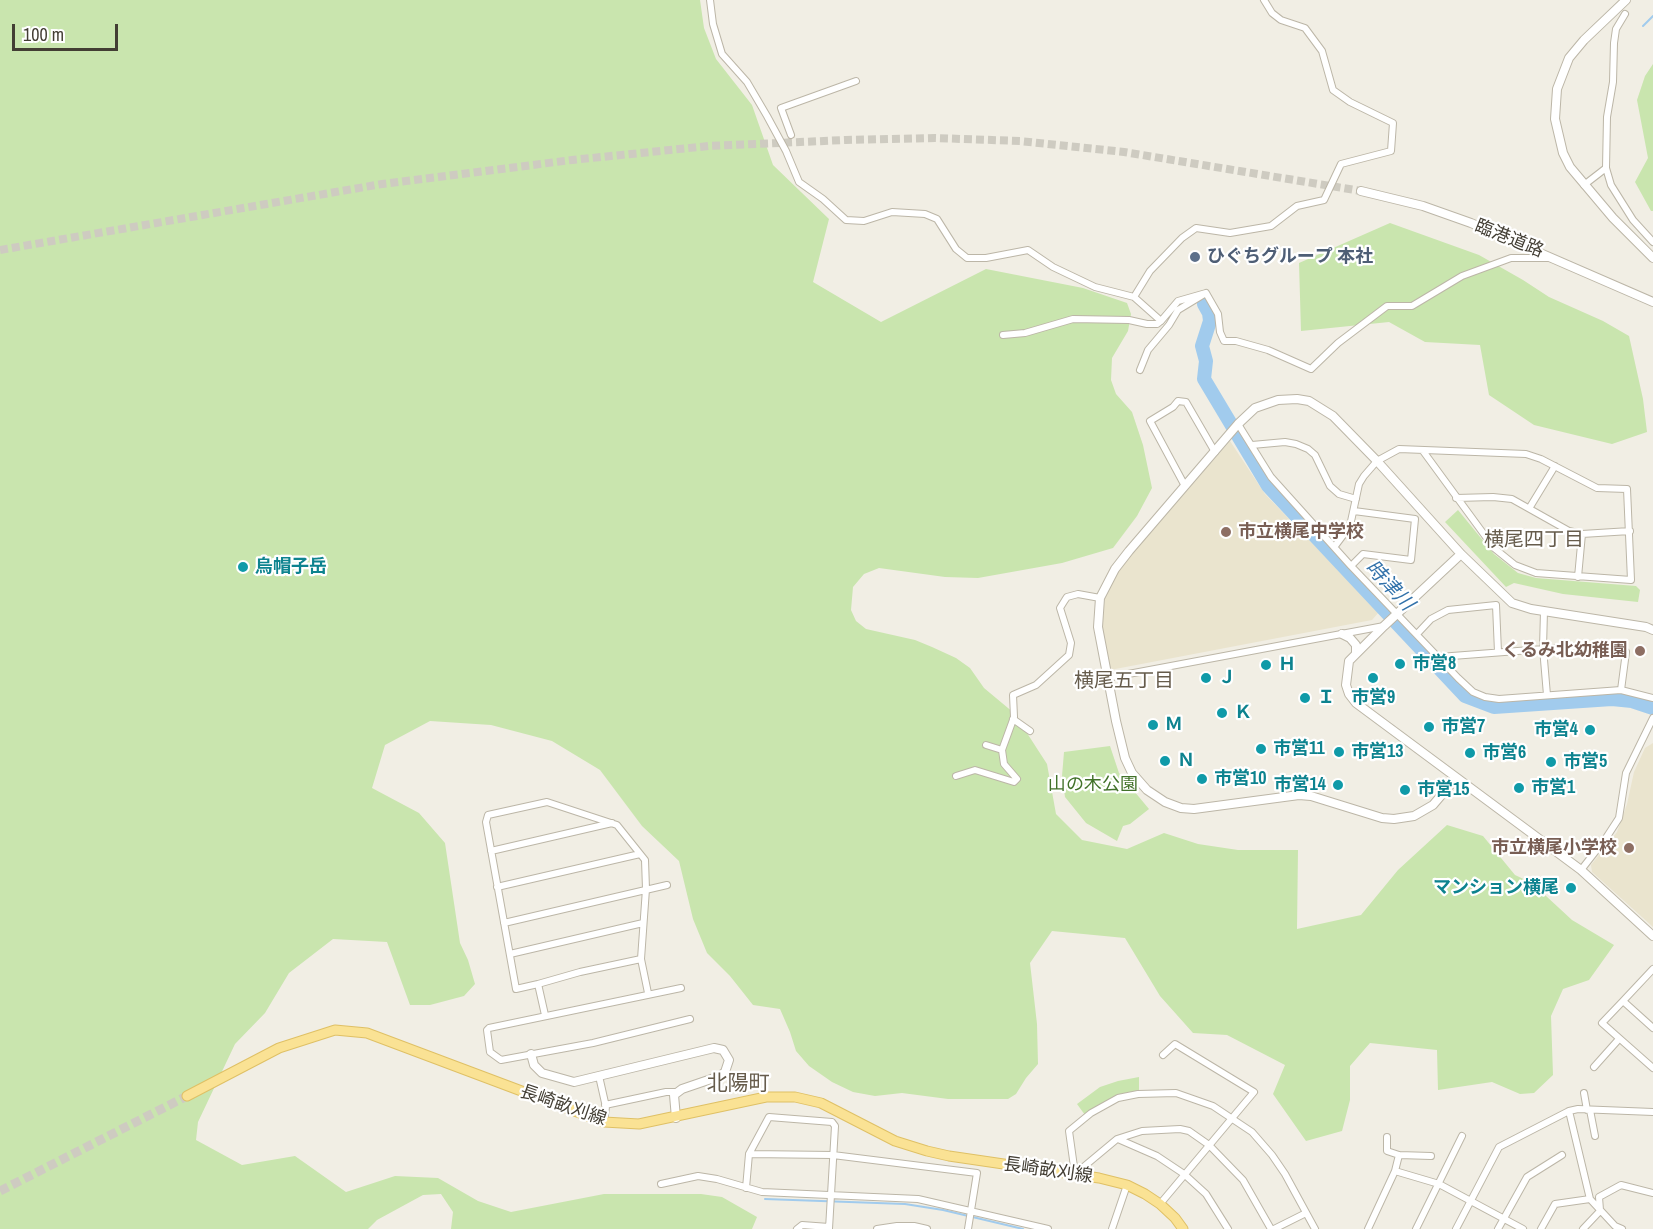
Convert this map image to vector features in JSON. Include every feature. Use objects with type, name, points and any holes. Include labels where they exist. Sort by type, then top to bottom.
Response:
[{"type":"main road","name":"長崎畝刈線","points":[[187,1096],[279,1048],[335,1030],[367,1033],[604,1122],[639,1124],[676,1118],[766,1097],[795,1097],[821,1103],[895,1141],[927,1151],[1099,1178],[1127,1185],[1160,1204],[1183,1229]]},
{"type":"street","points":[[710,0],[713,24],[722,54],[747,82],[786,151],[799,182],[823,199],[846,220],[864,221],[892,212],[925,214],[937,219],[956,249],[967,258],[986,258],[1028,250],[1053,267],[1095,287],[1134,297],[1161,321]]},
{"type":"street","points":[[1134,297],[1150,272],[1182,238],[1196,228],[1230,233],[1271,226],[1297,206],[1324,200],[1341,164],[1391,152],[1393,123],[1350,102],[1333,90],[1322,51],[1305,28],[1281,20],[1272,13],[1264,0]]},
{"type":"street","points":[[1626,0],[1584,40],[1569,58],[1557,89],[1555,119],[1563,153],[1570,167],[1613,218],[1653,258]]},
{"type":"street","points":[[1625,14],[1616,29],[1614,44],[1613,82],[1607,117],[1606,168],[1611,186],[1633,220],[1653,242]]},
{"type":"street","points":[[791,135],[781,108],[856,81]]},
{"type":"street","points":[[1584,184],[1606,168]]},
{"type":"street","name":"臨港道路","points":[[1361,191],[1423,206],[1471,223],[1653,302]]},
{"type":"street","points":[[1206,293],[1218,314],[1220,332],[1224,341],[1236,341],[1268,350],[1311,369],[1338,342],[1387,306],[1412,306],[1462,276],[1511,258],[1556,258]]},
{"type":"street","points":[[1002,335],[1025,333],[1073,319],[1129,320],[1157,324],[1178,301],[1206,293]]},
{"type":"street","points":[[1140,370],[1148,350],[1178,310],[1206,293]]},
{"type":"street","points":[[1455,778],[1433,805],[1414,816],[1382,818],[1311,796],[1299,795],[1194,809],[1181,808],[1165,802],[1147,790],[1132,772],[1125,758],[1107,678],[1098,627],[1100,598],[1115,569],[1254,408],[1278,400],[1297,399],[1309,401],[1333,416],[1461,554],[1512,603],[1544,611],[1653,630]]},
{"type":"street","points":[[1185,486],[1150,421],[1173,407],[1178,401],[1186,402],[1215,452]]},
{"type":"street","points":[[1238,424],[1271,477],[1351,566],[1473,692],[1498,699],[1621,690],[1653,698]]},
{"type":"street","points":[[1252,445],[1285,442],[1308,449],[1315,455],[1330,486],[1339,494],[1356,499]]},
{"type":"street","points":[[1335,546],[1350,526],[1364,476],[1377,461],[1399,449],[1526,454],[1597,488],[1626,489],[1631,580],[1536,573],[1515,565],[1494,548],[1423,451]]},
{"type":"street","points":[[1530,507],[1555,466]]},
{"type":"street","points":[[1456,498],[1493,496],[1512,499],[1530,507],[1569,531],[1582,534],[1630,531]]},
{"type":"street","points":[[1351,566],[1363,554],[1411,560],[1415,519],[1354,512]]},
{"type":"street","points":[[1578,577],[1582,534]]},
{"type":"street","points":[[1461,554],[1349,661],[1346,686],[1356,704],[1581,870],[1653,936]]},
{"type":"street","points":[[956,776],[975,770],[1014,782],[1017,779],[1004,764],[1002,750],[1013,719],[1015,693],[1036,685],[1069,655],[1071,642],[1060,608],[1067,597],[1078,594],[1100,598]]},
{"type":"street","points":[[1417,634],[1431,619],[1448,610],[1496,605],[1498,652]]},
{"type":"street","points":[[1544,611],[1543,648],[1547,695]]},
{"type":"street","points":[[1107,678],[1384,626]]},
{"type":"street","points":[[1342,634],[1356,645],[1356,653]]},
{"type":"street","points":[[1439,657],[1583,646],[1626,651],[1621,690]]},
{"type":"street","points":[[1581,870],[1606,838],[1618,818],[1626,773],[1653,718]]},
{"type":"street","points":[[1013,719],[1030,730]]},
{"type":"street","points":[[986,745],[1002,750]]},
{"type":"street","points":[[640,959],[516,989],[486,822],[488,815],[547,802],[617,825],[645,860],[640,959],[648,993]]},
{"type":"street","points":[[491,851],[612,823]]},
{"type":"street","points":[[497,887],[640,854]]},
{"type":"street","points":[[504,923],[667,885]]},
{"type":"street","points":[[510,954],[643,923]]},
{"type":"street","points":[[1653,969],[1602,1023],[1653,1068]]},
{"type":"street","points":[[1647,976],[1653,981]]},
{"type":"street","points":[[538,984],[546,1015]]},
{"type":"street","points":[[681,988],[648,993],[489,1028],[487,1030],[490,1052],[501,1060],[593,1042],[690,1019]]},
{"type":"street","points":[[1623,1001],[1653,1028]]},
{"type":"street","points":[[1594,1067],[1619,1039]]},
{"type":"street","points":[[1160,1204],[1254,1092],[1174,1044],[1163,1055]]},
{"type":"street","points":[[531,1054],[534,1065],[542,1073],[574,1082],[714,1048],[723,1050],[729,1060],[729,1065],[720,1076],[676,1092],[666,1092],[605,1106]]},
{"type":"street","points":[[599,1076],[605,1106],[604,1122]]},
{"type":"street","points":[[676,1092],[674,1098],[676,1118]]},
{"type":"street","points":[[1075,1174],[1069,1131],[1091,1113],[1118,1098],[1138,1094],[1176,1093],[1213,1106],[1252,1132],[1272,1155],[1315,1229]]},
{"type":"street","points":[[1584,1093],[1595,1136]]},
{"type":"street","points":[[1569,1111],[1590,1199],[1621,1229]]},
{"type":"street","points":[[1456,1229],[1499,1147],[1569,1111],[1653,1112]]},
{"type":"street","points":[[746,1188],[749,1154],[768,1118],[832,1122],[835,1126],[829,1228],[802,1225],[797,1229]]},
{"type":"street","points":[[1075,1174],[1117,1139],[1142,1131],[1180,1129],[1190,1131],[1209,1145],[1243,1180],[1272,1229],[1306,1213]]},
{"type":"street","points":[[1416,1229],[1462,1136]]},
{"type":"street","points":[[1387,1137],[1387,1151],[1399,1155],[1431,1156]]},
{"type":"street","points":[[1117,1139],[1157,1156],[1184,1174],[1206,1194],[1228,1229]]},
{"type":"street","points":[[749,1154],[833,1155],[977,1173],[969,1225]]},
{"type":"street","points":[[1368,1229],[1395,1171],[1399,1155]]},
{"type":"street","points":[[1498,1229],[1527,1177],[1562,1155]]},
{"type":"street","points":[[1395,1171],[1439,1184],[1523,1229]]},
{"type":"street","points":[[661,1184],[698,1176],[762,1192],[781,1194],[918,1199],[1048,1229]]},
{"type":"street","points":[[1112,1229],[1127,1185]]},
{"type":"street","points":[[1583,1229],[1600,1211],[1599,1197],[1621,1185],[1653,1193]]},
{"type":"street","points":[[1541,1229],[1555,1204],[1590,1199]]},
{"type":"street","points":[[877,1229],[897,1226],[927,1229]]},
{"type":"shaded area","name":"市立横尾中学校","points":[[1230,441],[1265,494],[1379,612],[1372,620],[1110,670],[1102,627],[1105,597],[1119,569]]},
{"type":"shaded area","name":"市立横尾小学校","points":[[1653,743],[1653,927],[1592,872],[1591,865],[1617,832],[1627,804],[1634,772],[1645,748]]},
{"type":"green space","points":[[0,0],[700,0],[704,28],[716,59],[752,105],[773,165],[829,219],[813,282],[881,322],[986,269],[1083,288],[1127,303],[1131,314],[1128,331],[1112,358],[1111,380],[1116,394],[1132,412],[1143,445],[1152,488],[1137,516],[1113,548],[1062,563],[978,578],[945,577],[879,568],[864,574],[853,587],[851,610],[856,621],[866,629],[915,640],[932,647],[956,658],[970,668],[984,688],[1014,713],[1047,764],[1056,814],[1082,840],[1127,849],[1164,833],[1198,844],[1238,850],[1298,850],[1297,929],[1361,915],[1398,870],[1447,825],[1483,836],[1515,875],[1532,883],[1572,920],[1614,945],[1589,980],[1563,989],[1551,1016],[1553,1075],[1534,1093],[1520,1094],[1492,1082],[1438,1090],[1437,1050],[1370,1043],[1350,1066],[1350,1100],[1342,1131],[1306,1141],[1273,1094],[1285,1065],[1227,1035],[1193,1033],[1160,996],[1125,938],[1052,931],[1030,963],[1037,1024],[1038,1064],[1016,1094],[1008,1099],[948,1099],[902,1093],[875,1096],[853,1092],[832,1082],[809,1066],[796,1051],[780,1009],[753,1005],[730,976],[707,953],[693,919],[679,861],[642,826],[600,770],[552,741],[491,725],[430,721],[385,745],[372,788],[419,813],[445,843],[460,943],[475,984],[464,996],[430,1005],[410,1005],[387,942],[333,939],[289,973],[265,1013],[235,1044],[198,1122],[196,1140],[242,1165],[295,1156],[346,1192],[395,1176],[438,1178],[478,1201],[511,1212],[604,1194],[701,1194],[722,1197],[757,1217],[752,1229],[451,1229],[453,1212],[441,1194],[423,1195],[377,1220],[368,1229],[0,1229]]},
{"type":"green space","points":[[1653,64],[1653,211],[1651,211],[1635,182],[1648,158],[1637,100],[1645,76]]},
{"type":"green space","points":[[1390,223],[1479,255],[1549,297],[1603,321],[1629,336],[1643,399],[1647,432],[1612,444],[1534,425],[1489,395],[1480,345],[1425,342],[1389,322],[1301,331],[1299,263]]},
{"type":"green space","points":[[1458,510],[1494,554],[1518,573],[1536,578],[1636,586],[1640,590],[1638,602],[1563,594],[1514,583],[1506,587],[1445,522]]},
{"type":"green space","name":"山の木公園","points":[[1110,746],[1119,773],[1149,809],[1130,824],[1123,826],[1117,841],[1086,823],[1065,797],[1062,776],[1064,752]]},
{"type":"green space","points":[[1139,1077],[1139,1092],[1111,1099],[1085,1115],[1077,1104],[1100,1087]]},
{"type":"waterway","points":[[1643,26],[1653,16]]},
{"type":"waterway","name":"時津川","points":[[1204,304],[1210,321],[1202,346],[1206,361],[1204,379],[1268,486],[1465,696],[1494,707],[1612,699],[1632,701],[1653,708]]},
{"type":"waterway","points":[[765,1199],[905,1204],[943,1210],[1023,1229]]},
{"type":"tunnel","points":[[0,250],[382,184],[572,160],[709,146],[846,140],[935,138],[1020,141],[1124,152],[1361,191]]},
{"type":"tunnel","points":[[0,1191],[187,1096]]},
{"type":"place","name":"ひぐちグループ 本社","points":[[1195,257]]},
{"type":"place","name":"市立横尾中学校","points":[[1226,532]]},
{"type":"place","name":"烏帽子岳","points":[[243,567]]},
{"type":"place","name":"くるみ北幼稚園","points":[[1640,651]]},
{"type":"place","name":"市営8","points":[[1400,664]]},
{"type":"place","name":"Ｈ","points":[[1266,665]]},
{"type":"place","name":"Ｊ","points":[[1206,678]]},
{"type":"place","name":"市営9","points":[[1373,678]]},
{"type":"place","name":"Ｉ","points":[[1305,698]]},
{"type":"place","name":"Ｋ","points":[[1222,713]]},
{"type":"place","name":"Ｍ","points":[[1153,725]]},
{"type":"place","name":"市営7","points":[[1429,727]]},
{"type":"place","name":"市営4","points":[[1590,730]]},
{"type":"place","name":"市営11","points":[[1261,749]]},
{"type":"place","name":"市営13","points":[[1339,752]]},
{"type":"place","name":"市営6","points":[[1470,753]]},
{"type":"place","name":"Ｎ","points":[[1165,761]]},
{"type":"place","name":"市営5","points":[[1551,762]]},
{"type":"place","name":"市営10","points":[[1202,779]]},
{"type":"place","name":"市営14","points":[[1338,785]]},
{"type":"place","name":"市営1","points":[[1519,788]]},
{"type":"place","name":"市営15","points":[[1405,790]]},
{"type":"place","name":"市立横尾小学校","points":[[1629,848]]},
{"type":"place","name":"マンション横尾","points":[[1571,888]]},
{"type":"district","name":"横尾四丁目","points":[[1534,541]]},
{"type":"district","name":"横尾五丁目","points":[[1124,682]]},
{"type":"district","name":"北陽町","points":[[738,1084]]}]
